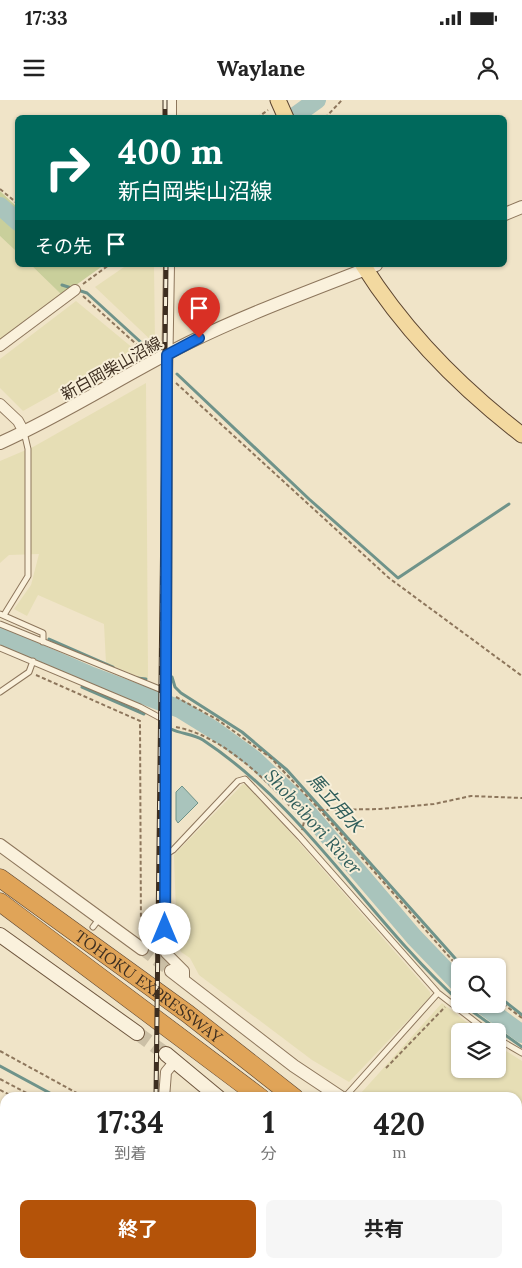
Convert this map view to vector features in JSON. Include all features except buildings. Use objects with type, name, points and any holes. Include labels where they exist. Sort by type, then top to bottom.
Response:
[{"type":"highway","name":"TOHOKU EXPRESSWAY","points":[[0,878],[149,985],[287,1092]]},
{"type":"highway","name":"TOHOKU EXPRESSWAY","points":[[0,902],[253,1092]]},
{"type":"main road","points":[[370,267],[438,359],[484,404],[522,435]]},
{"type":"main road","points":[[0,935],[58,973],[136,1033]]},
{"type":"main road","points":[[170,1058],[212,1092]]},
{"type":"street","points":[[171,100],[171,115]]},
{"type":"street","points":[[507,213],[522,208]]},
{"type":"street","points":[[169,267],[165,948],[166,953],[184,971],[184,980]]},
{"type":"street","name":"新白岡柴山沼線","points":[[0,443],[167,355],[258,311],[367,267]]},
{"type":"street","points":[[0,346],[75,290]]},
{"type":"street","points":[[0,404],[18,421],[24,432]]},
{"type":"street","points":[[0,845],[96,922],[137,945]]},
{"type":"street","points":[[171,971],[294,1066],[334,1092]]},
{"type":"street","points":[[164,1092],[166,1072],[170,1058]]},
{"type":"lane","points":[[24,432],[28,449],[28,576],[2,614],[43,633],[43,642]]},
{"type":"lane","points":[[0,624],[167,695]]},
{"type":"lane","points":[[0,648],[167,719]]},
{"type":"lane","points":[[0,692],[29,672],[33,661]]},
{"type":"lane","points":[[165,855],[173,850],[242,779],[249,783],[300,837],[438,992],[477,1023]]},
{"type":"lane","points":[[348,1092],[438,992]]},
{"type":"lane","points":[[506,1044],[522,1053]]},
{"type":"path","points":[[327,115],[342,100]]},
{"type":"path","points":[[265,115],[279,110]]},
{"type":"path","points":[[0,189],[15,202]]},
{"type":"path","points":[[106,267],[75,290],[148,354],[153,363]]},
{"type":"path","points":[[167,380],[182,387],[389,578],[522,676]]},
{"type":"path","points":[[29,672],[140,721],[142,928],[137,945]]},
{"type":"path","points":[[167,695],[218,720],[251,742],[295,782],[451,959]]},
{"type":"path","points":[[167,719],[172,726],[206,735],[281,796],[304,822],[300,837]]},
{"type":"path","points":[[320,810],[380,809],[425,805],[471,796],[522,798]]},
{"type":"path","points":[[386,1068],[450,1001]]},
{"type":"path","points":[[506,1006],[522,1018]]},
{"type":"path","points":[[0,1051],[75,1092]]},
{"type":"path","points":[[0,1079],[25,1092]]},
{"type":"shaded area","points":[[0,236],[15,250],[15,267],[33,267],[62,295],[0,343]]},
{"type":"shaded area","points":[[124,267],[154,267],[155,344],[95,287]]},
{"type":"shaded area","points":[[76,301],[134,349],[23,411],[0,388],[0,359]]},
{"type":"shaded area","points":[[146,383],[148,678],[137,676],[106,663],[104,624],[38,595],[27,616],[14,609],[31,585],[39,554],[9,555],[0,563],[0,461],[33,447]]},
{"type":"shaded area","points":[[243,784],[247,785],[289,831],[430,992],[430,997],[349,1082],[312,1060],[199,975],[190,958],[181,952],[177,943],[174,855]]},
{"type":"shaded area","points":[[442,1003],[451,1010],[451,1013],[455,1013],[468,1023],[451,1023],[451,1078],[506,1078],[506,1051],[522,1061],[522,1092],[362,1092]]},
{"type":"green space","points":[[0,191],[15,205],[15,250],[0,236]]},
{"type":"green space","points":[[33,267],[101,267],[62,295]]},
{"type":"water","points":[[182,786],[198,803],[178,823],[176,820],[176,792]]},
{"type":"waterway","points":[[296,115],[317,100]]},
{"type":"waterway","points":[[0,206],[15,219]]},
{"type":"waterway","points":[[62,285],[87,293],[145,346]]},
{"type":"waterway","points":[[177,374],[309,499],[398,578],[509,504]]},
{"type":"waterway","name":"Shobeibori River","points":[[0,636],[92,676],[180,709],[214,730],[254,759],[298,801],[414,937],[451,976]]},
{"type":"waterway","name":"馬立用水","points":[[49,639],[113,667]]},
{"type":"waterway","name":"馬立用水","points":[[172,677],[175,687],[181,693],[242,732],[287,770],[455,958]]},
{"type":"waterway","name":"馬立用水","points":[[137,678],[146,679]]},
{"type":"waterway","points":[[82,687],[144,714]]},
{"type":"waterway","points":[[171,729],[196,736],[203,740],[240,767],[274,798],[306,831],[396,936],[451,993]]},
{"type":"waterway","name":"馬立用水","points":[[506,1002],[522,1015]]},
{"type":"waterway","points":[[475,1013],[522,1047]]},
{"type":"waterway","name":"Shobeibori River","points":[[493,1013],[522,1034]]},
{"type":"waterway","points":[[0,1066],[48,1092]]},
{"type":"tunnel","points":[[142,949],[171,971]]},
{"type":"tunnel","points":[[137,1033],[166,1054]]},
{"type":"railway","points":[[165,100],[165,115]]},
{"type":"railway","points":[[156,1092],[166,267]]},
{"type":"route","points":[[165,929],[167,355],[199,338]]}]
